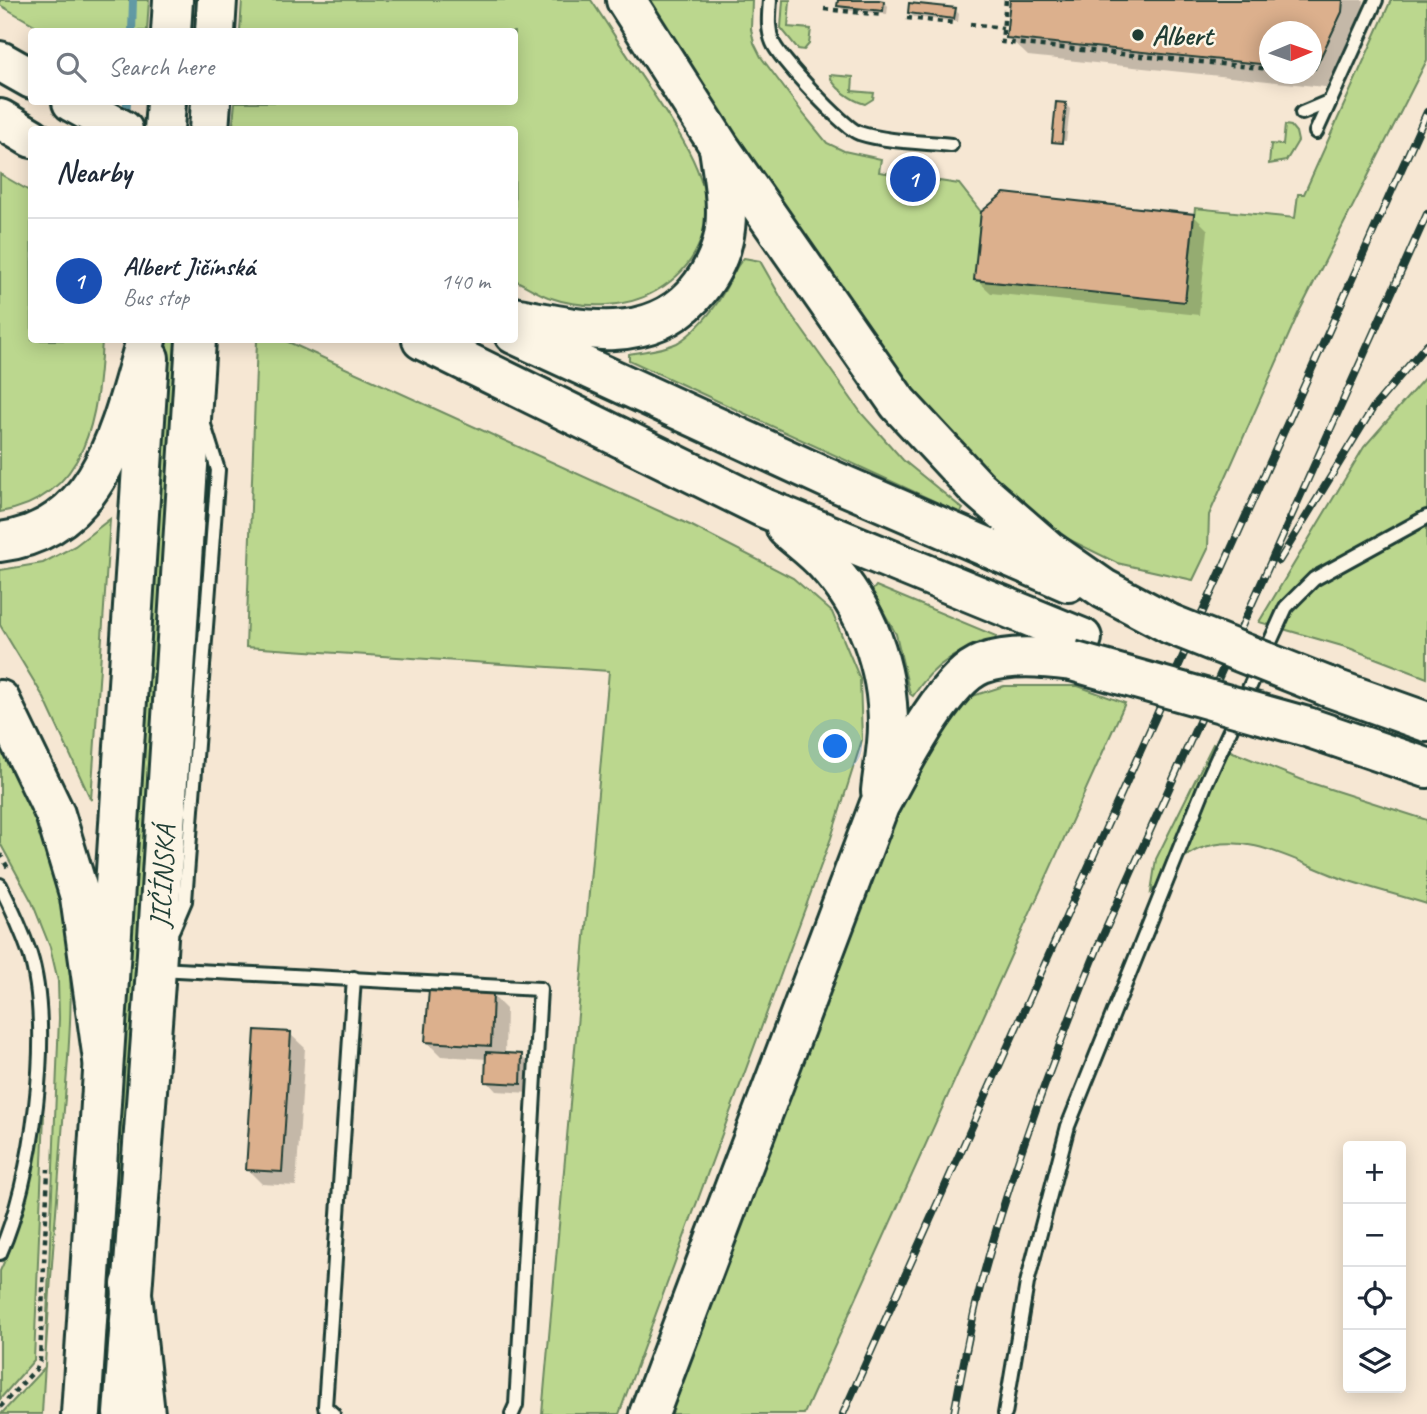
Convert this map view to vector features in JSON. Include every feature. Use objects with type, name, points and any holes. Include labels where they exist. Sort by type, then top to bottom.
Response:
[{"type":"main road","points":[[172,28],[173,0]]},
{"type":"main road","points":[[215,28],[217,0]]},
{"type":"main road","points":[[626,0],[719,146],[898,403],[978,489],[1048,550],[1103,593]]},
{"type":"main road","points":[[0,61],[28,77]]},
{"type":"main road","points":[[77,105],[116,126]]},
{"type":"main road","points":[[164,126],[166,105]]},
{"type":"main road","points":[[209,126],[211,105]]},
{"type":"main road","points":[[0,119],[28,136]]},
{"type":"main road","points":[[0,125],[28,137]]},
{"type":"main road","points":[[518,318],[554,325],[624,330],[660,321],[685,304],[708,279],[723,238],[725,197],[719,146]]},
{"type":"main road","points":[[518,336],[827,478],[1103,593],[1170,624],[1326,687],[1427,722]]},
{"type":"main road","points":[[0,542],[29,536],[57,522],[89,489],[106,464],[121,428],[147,343]]},
{"type":"main road","name":"JIČÍNSKÁ","points":[[81,1414],[148,343]]},
{"type":"main road","name":"JIČÍNSKÁ","points":[[123,1414],[156,969],[196,343]]},
{"type":"main road","points":[[428,343],[764,508],[1077,650],[1427,768]]},
{"type":"main road","points":[[764,508],[826,563],[855,600],[874,642],[884,684],[888,727],[879,806]]},
{"type":"main road","points":[[649,1414],[879,806],[922,730],[954,684],[980,665],[1016,657],[1044,657],[1077,650]]},
{"type":"main road","points":[[0,700],[55,814],[80,897],[103,1060]]},
{"type":"main road","points":[[131,1284],[145,1414]]},
{"type":"lane","points":[[770,0],[768,23],[773,44],[844,124],[857,133],[951,145]]},
{"type":"lane","points":[[1315,132],[1376,0]]},
{"type":"lane","points":[[1302,113],[1328,102]]},
{"type":"lane","points":[[1005,1414],[1027,1283],[1068,1126],[1206,783],[1286,607],[1314,579],[1427,517]]},
{"type":"lane","points":[[0,886],[30,955],[37,992],[39,1025],[36,1114],[18,1205],[0,1253]]},
{"type":"lane","points":[[156,969],[540,989],[516,1405],[512,1414]]},
{"type":"lane","points":[[333,1414],[325,1407],[354,978]]},
{"type":"path","points":[[1006,0],[1002,42],[1259,68]]},
{"type":"path","points":[[824,9],[883,15]]},
{"type":"path","points":[[908,18],[954,23]]},
{"type":"path","points":[[970,24],[1003,28]]},
{"type":"green space","points":[[0,0],[149,0],[147,28],[40,28],[0,5]]},
{"type":"green space","points":[[242,0],[591,0],[671,121],[695,165],[706,211],[700,243],[683,270],[671,281],[644,297],[603,305],[561,301],[518,282],[518,126],[233,124],[235,105],[518,105],[518,28],[240,28]]},
{"type":"green space","points":[[648,0],[752,0],[751,29],[761,57],[827,143],[844,151],[881,159],[879,172],[959,184],[981,212],[975,280],[1185,301],[1195,208],[1295,218],[1298,194],[1304,194],[1391,0],[1427,0],[1427,60],[1298,314],[1209,515],[1208,549],[1193,580],[1117,563],[1056,533],[921,413],[727,128]]},
{"type":"green space","points":[[783,0],[790,0],[788,27],[811,29],[809,44],[804,50],[798,49],[781,28]]},
{"type":"green space","points":[[830,75],[853,77],[852,91],[874,93],[873,99],[865,104],[855,100],[839,89]]},
{"type":"green space","points":[[1285,125],[1291,126],[1296,132],[1298,141],[1286,161],[1269,164],[1271,144],[1283,145]]},
{"type":"green space","points":[[0,174],[28,190],[28,343],[102,343],[97,396],[91,423],[83,448],[70,470],[53,489],[30,503],[0,512]]},
{"type":"green space","points":[[744,258],[760,261],[788,310],[862,414],[903,460],[963,509],[960,513],[629,360],[629,354],[672,345],[689,334],[714,308]]},
{"type":"green space","points":[[165,343],[182,343],[110,1414],[92,1414]]},
{"type":"green space","points":[[257,343],[291,343],[692,526],[793,578],[832,612],[860,679],[862,740],[831,838],[619,1414],[542,1414],[609,671],[246,647]]},
{"type":"green space","points":[[1427,375],[1427,678],[1349,648],[1259,622],[1364,447]]},
{"type":"green space","points":[[110,519],[91,800],[44,698],[0,625],[0,570],[43,563],[75,546]]},
{"type":"green space","points":[[876,586],[996,636],[994,644],[969,649],[947,660],[937,667],[913,696],[910,694],[896,634],[872,591]]},
{"type":"green space","points":[[1004,686],[1078,686],[1125,703],[804,1414],[658,1414],[911,776],[960,700]]},
{"type":"green space","points":[[0,743],[28,801],[51,860],[62,901],[70,959],[69,1046],[45,1357],[59,1018],[58,981],[50,947],[32,902],[0,843]]},
{"type":"green space","points":[[1213,744],[1305,781],[1427,820],[1427,904],[1349,881],[1276,852],[1237,843],[1218,844],[1192,852],[1151,892],[1156,859]]},
{"type":"green space","points":[[44,1114],[34,1360],[0,1399],[0,1271],[25,1205]]},
{"type":"green space","points":[[45,1367],[42,1414],[1,1414]]},
{"type":"building","points":[[838,0],[884,1],[883,11],[837,6]]},
{"type":"building","name":"Albert","points":[[1010,0],[1343,0],[1342,12],[1322,54],[1322,21],[1259,21],[1259,64],[1006,38]]},
{"type":"building","points":[[909,3],[956,8],[954,19],[908,13]]},
{"type":"building","points":[[1056,102],[1066,103],[1062,143],[1052,142]]},
{"type":"building","points":[[1004,193],[1194,214],[1185,302],[974,280],[981,212]]},
{"type":"building","points":[[429,989],[493,993],[491,1046],[425,1042]]},
{"type":"building","points":[[255,1030],[291,1032],[282,1172],[246,1170]]},
{"type":"building","points":[[486,1052],[522,1054],[521,1084],[485,1082]]},
{"type":"waterway","points":[[132,28],[133,0]]},
{"type":"waterway","points":[[126,120],[127,105]]},
{"type":"railway","points":[[843,1414],[1427,112]]},
{"type":"railway","points":[[954,1414],[973,1316],[993,1240],[1035,1111],[1083,984],[1427,214]]},
{"type":"railway","points":[[1279,561],[1373,408],[1427,344]]},
{"type":"place","name":"Albert","points":[[1138,35]]},
{"type":"place","name":"Albert Jičínská","points":[[913,179]]}]
